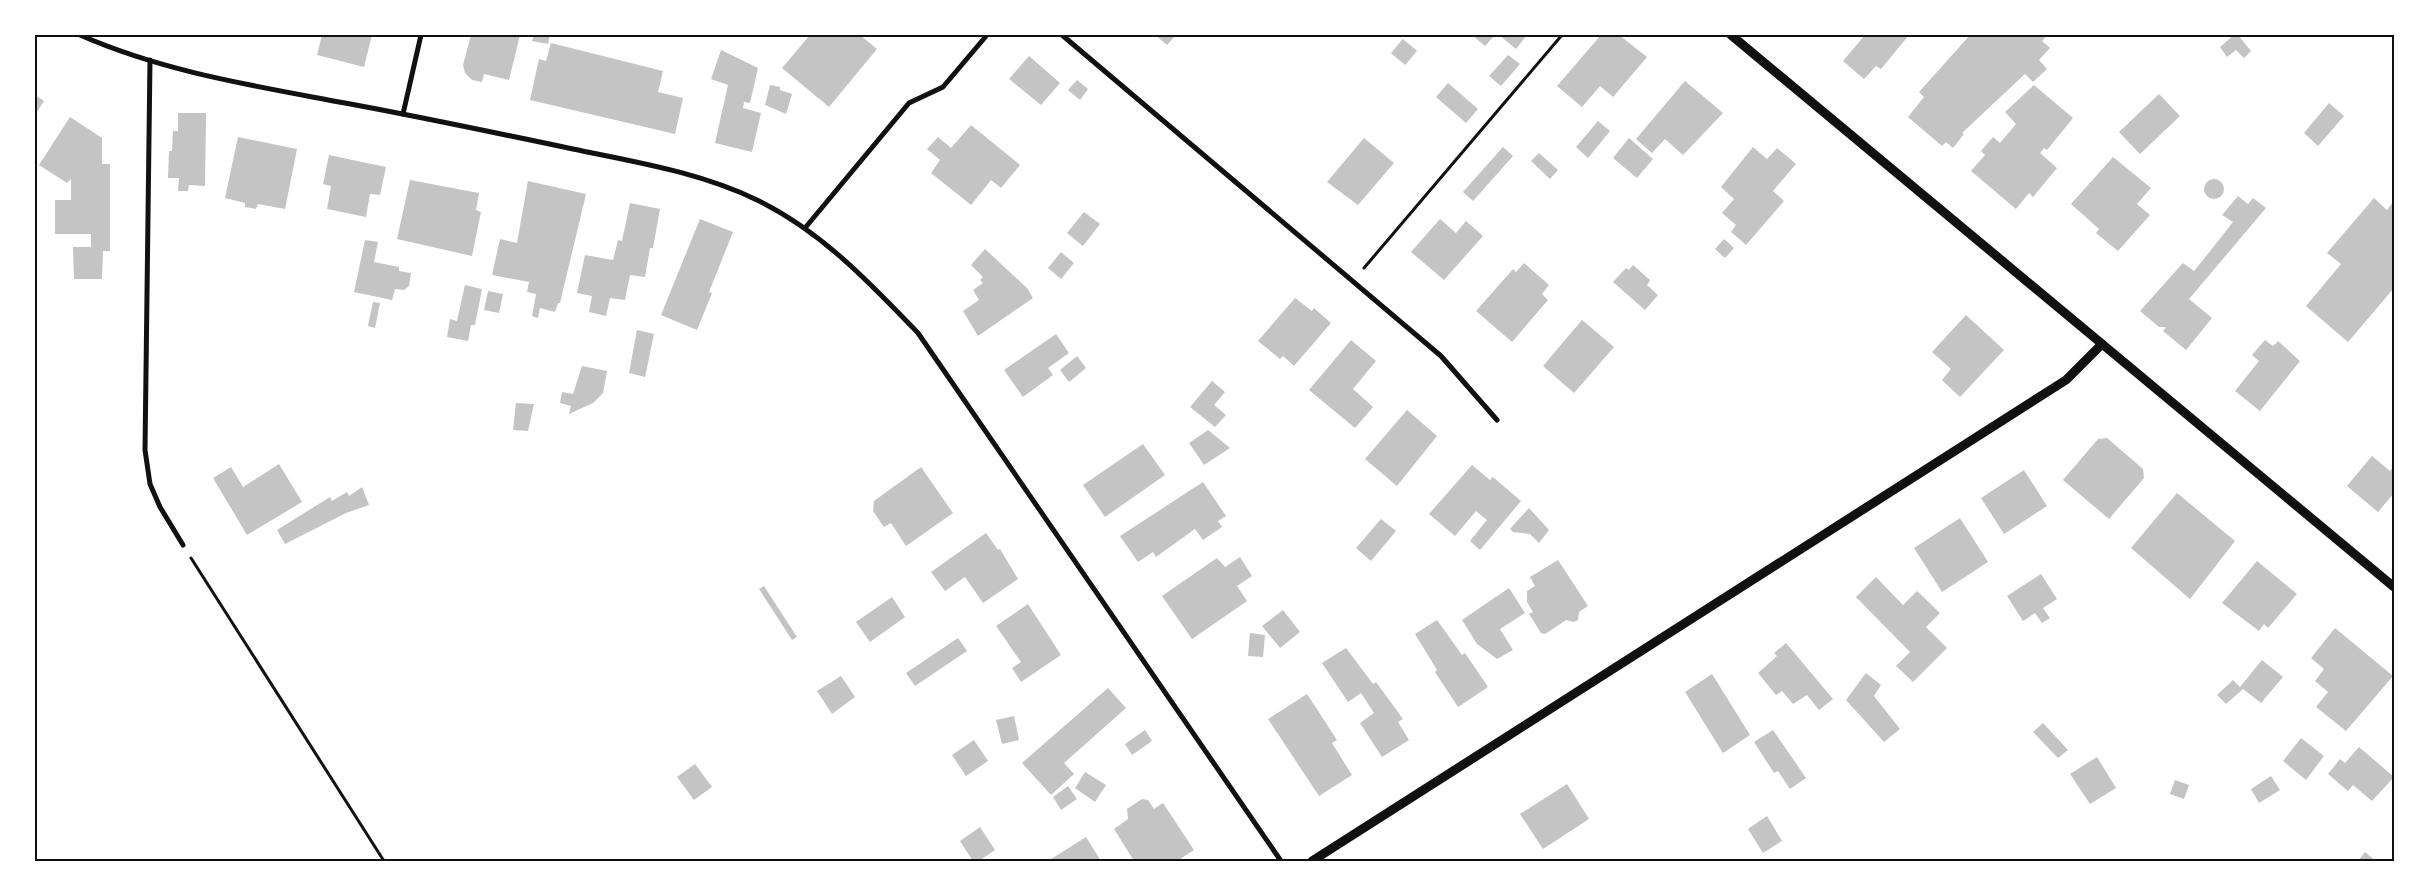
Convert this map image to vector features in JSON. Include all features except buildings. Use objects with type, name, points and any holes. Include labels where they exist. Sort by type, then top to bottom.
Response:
[{"type":"street","points":[[80,35],[150,60],[218,79],[403,114],[677,171],[756,200],[805,228],[856,268],[918,333],[1281,861]]},
{"type":"street","points":[[403,114],[421,35]]},
{"type":"street","points":[[805,228],[909,103],[943,87],[988,35]]},
{"type":"street","points":[[1062,35],[1441,356],[1497,420]]},
{"type":"street","points":[[1731,35],[2394,587]]},
{"type":"street","points":[[150,60],[146,450],[150,484],[160,507],[183,545]]},
{"type":"street","points":[[1312,861],[2066,380],[2102,344]]},
{"type":"path","points":[[1352,281],[1562,35]]},
{"type":"path","points":[[183,545],[384,861]]}]
